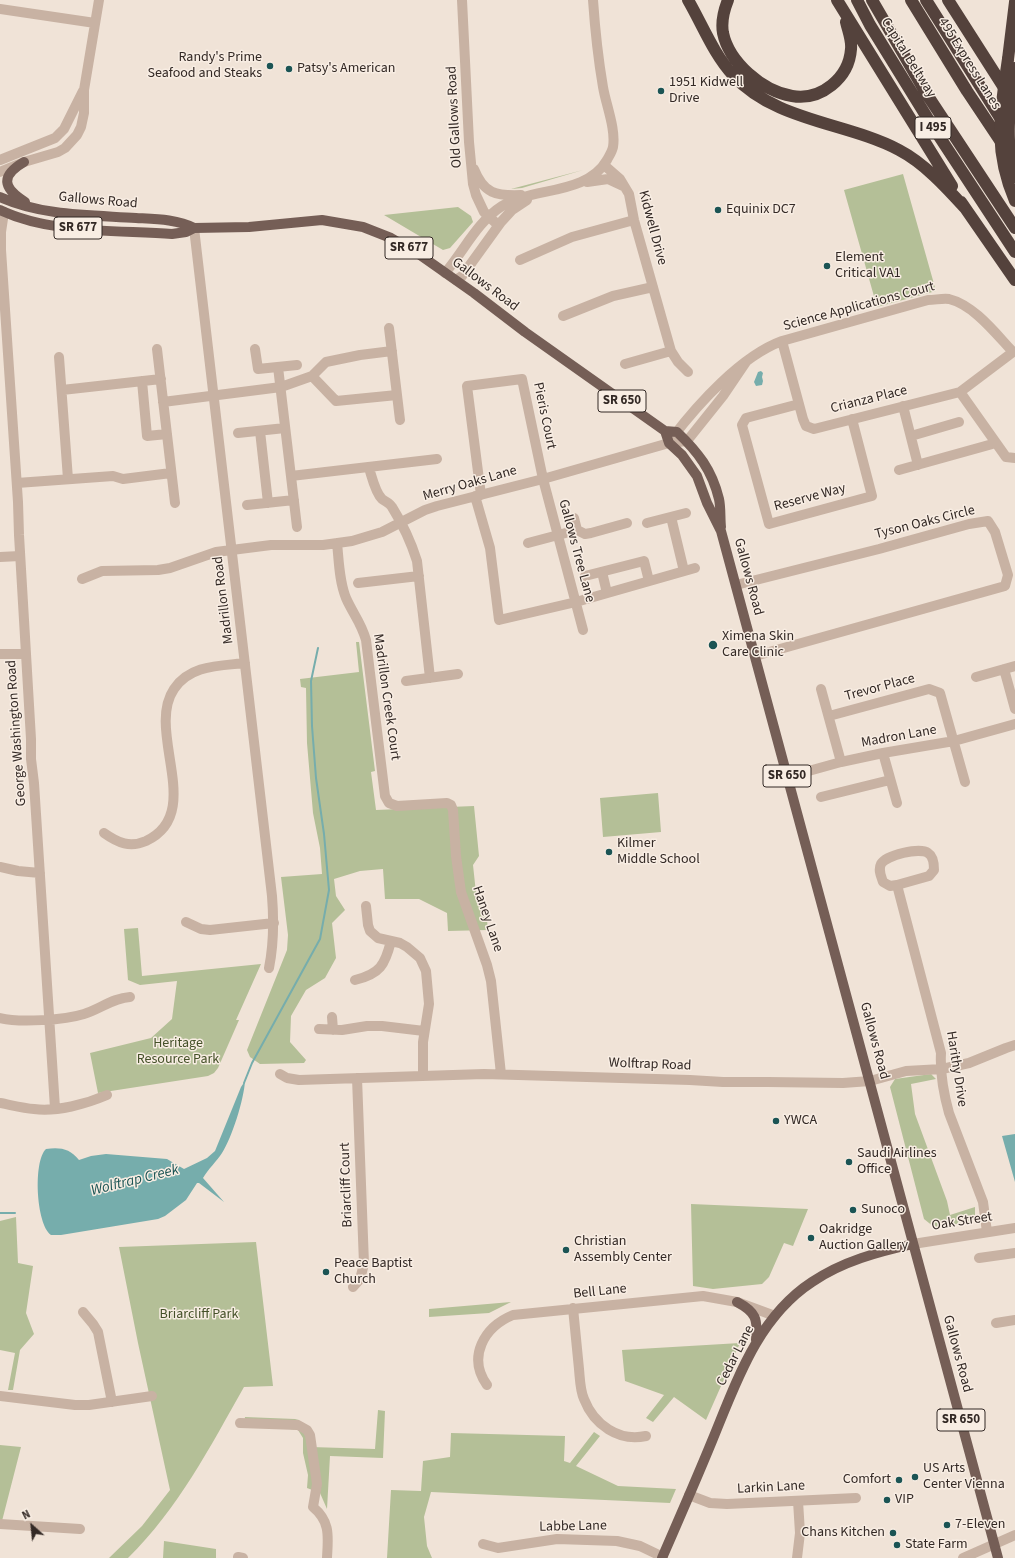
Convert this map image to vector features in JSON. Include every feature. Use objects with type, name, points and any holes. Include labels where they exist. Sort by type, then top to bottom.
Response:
[{"type":"highway","points":[[688,0],[719,56],[732,75],[743,85],[761,98],[781,108],[863,134],[901,151],[936,177],[965,208]]},
{"type":"highway","points":[[728,0],[722,21],[725,41],[733,56],[742,68],[756,80],[791,96],[817,94],[832,86],[844,73],[850,60],[852,48],[850,37],[838,2]]},
{"type":"highway","name":"Capital Beltway","points":[[857,0],[870,25],[933,127],[1015,252]]},
{"type":"highway","name":"I 495","points":[[872,0],[926,93],[1015,228]]},
{"type":"highway","name":"495 Express Lanes","points":[[911,0],[967,91],[1015,163]]},
{"type":"highway","points":[[926,0],[959,55],[1015,140]]},
{"type":"highway","points":[[948,0],[1015,105]]},
{"type":"highway","points":[[838,2],[965,208],[1015,280]]},
{"type":"highway","points":[[1015,2],[1008,139],[1015,177]]},
{"type":"highway","points":[[1011,64],[1001,110],[1000,140],[1005,173],[1015,201]]},
{"type":"main road","points":[[24,162],[10,170],[7,174],[7,183],[11,193],[35,209]]},
{"type":"main road","name":"Gallows Road","points":[[0,196],[35,209],[69,214],[163,220],[185,223],[194,228]]},
{"type":"main road","name":"Gallows Road","points":[[2,211],[42,223],[80,228],[172,234],[186,232],[194,228],[249,227],[322,220],[370,229],[404,245],[456,280],[525,332],[664,431],[668,443],[682,455],[694,471],[707,503],[721,531],[998,1558]]},
{"type":"main road","points":[[664,431],[677,432]]},
{"type":"main road","name":"Gallows Road","points":[[677,432],[687,441],[703,460],[714,483],[719,500],[721,531]]},
{"type":"main road","name":"Cedar Lane","points":[[662,1557],[737,1381],[756,1342],[774,1316],[812,1282],[832,1271],[861,1258],[913,1244]]},
{"type":"main road","points":[[737,1302],[746,1306],[755,1316],[757,1328],[756,1342]]},
{"type":"street","points":[[0,172],[24,162],[58,152],[65,148],[78,135],[84,113],[84,90],[99,0]]},
{"type":"street","name":"Old Gallows Road","points":[[462,0],[473,184],[476,195],[484,212],[498,225]]},
{"type":"street","points":[[581,183],[591,178],[604,165],[611,153],[614,140],[599,64],[593,0]]},
{"type":"street","points":[[0,9],[95,23]]},
{"type":"street","points":[[0,160],[55,138],[64,129],[84,90]]},
{"type":"street","points":[[471,159],[482,184],[494,194],[509,196],[537,194]]},
{"type":"street","name":"Kidwell Drive","points":[[604,165],[620,179],[626,188],[671,351],[678,362],[688,372]]},
{"type":"street","points":[[445,273],[488,216],[512,201],[581,183],[608,180],[618,182],[626,188]]},
{"type":"street","points":[[456,280],[462,276],[498,225],[512,210],[537,194]]},
{"type":"street","name":"George Washington Road","points":[[2,211],[1,250],[17,483],[31,759],[40,873],[54,1108]]},
{"type":"street","points":[[520,260],[572,237],[634,220]]},
{"type":"street","name":"Madrillon Road","points":[[194,228],[272,896],[274,944],[269,968]]},
{"type":"street","points":[[563,316],[613,296],[653,287]]},
{"type":"street","name":"Science Applications Court","points":[[668,443],[727,375],[770,345],[928,300],[948,299],[961,303],[976,313],[1013,352]]},
{"type":"street","points":[[389,328],[400,420]]},
{"type":"street","name":"Crianza Place","points":[[782,341],[806,426],[814,429],[960,392],[1013,352]]},
{"type":"street","points":[[157,349],[175,504]]},
{"type":"street","points":[[255,349],[258,369],[298,365]]},
{"type":"street","points":[[163,402],[213,394],[281,387],[312,376],[326,362],[360,355],[392,351]]},
{"type":"street","points":[[625,364],[671,351]]},
{"type":"street","points":[[59,357],[68,480]]},
{"type":"street","name":"Science Applications Court","points":[[687,441],[723,396],[746,362]]},
{"type":"street","points":[[278,367],[297,527]]},
{"type":"street","points":[[312,376],[336,400],[397,395]]},
{"type":"street","points":[[62,390],[161,379]]},
{"type":"street","name":"Pieris Court","points":[[478,496],[467,386],[522,379],[543,479]]},
{"type":"street","points":[[142,381],[148,436],[167,434]]},
{"type":"street","points":[[960,392],[1006,457],[1015,458]]},
{"type":"street","name":"Reserve Way","points":[[799,404],[746,418],[742,425],[769,524],[872,496],[852,419]]},
{"type":"street","points":[[903,406],[918,465]]},
{"type":"street","points":[[911,436],[959,422]]},
{"type":"street","points":[[238,434],[286,428]]},
{"type":"street","points":[[260,431],[268,503]]},
{"type":"street","points":[[668,443],[687,441]]},
{"type":"street","name":"Merry Oaks Lane","points":[[82,579],[102,571],[158,570],[170,568],[182,565],[203,555],[232,550],[272,545],[337,543],[370,536],[433,508],[543,479],[668,443]]},
{"type":"street","points":[[899,470],[996,443]]},
{"type":"street","points":[[291,476],[437,460]]},
{"type":"street","points":[[369,468],[377,491],[382,499],[391,504],[414,551],[419,576],[430,678]]},
{"type":"street","points":[[17,483],[113,476],[123,479],[171,473]]},
{"type":"street","name":"Gallows Tree Lane","points":[[543,479],[583,630]]},
{"type":"street","points":[[478,496],[490,548],[499,620],[576,602],[695,568]]},
{"type":"street","points":[[247,505],[294,500]]},
{"type":"street","points":[[647,523],[686,513]]},
{"type":"street","points":[[670,517],[684,571]]},
{"type":"street","points":[[574,518],[577,530]]},
{"type":"street","name":"Tyson Oaks Circle","points":[[736,585],[879,549],[969,524],[988,521],[995,532],[1008,575],[1005,586],[755,656]]},
{"type":"street","points":[[528,543],[577,530],[585,534],[627,523]]},
{"type":"street","name":"Madrillon Creek Court","points":[[337,543],[346,598],[361,624],[366,640],[384,787]]},
{"type":"street","points":[[0,557],[20,556]]},
{"type":"street","points":[[585,576],[644,561],[649,581]]},
{"type":"street","points":[[602,572],[607,593]]},
{"type":"street","points":[[358,583],[419,576]]},
{"type":"street","points":[[0,654],[26,654]]},
{"type":"street","points":[[104,833],[121,843],[132,845],[149,840],[162,828],[171,814],[174,796],[165,718],[166,708],[173,690],[180,681],[196,670],[208,667],[245,663]]},
{"type":"street","points":[[976,677],[1015,666]]},
{"type":"street","points":[[1004,669],[1015,709]]},
{"type":"street","points":[[406,681],[458,674]]},
{"type":"street","points":[[821,689],[841,762]]},
{"type":"street","name":"Trevor Place","points":[[829,716],[930,689],[940,693],[965,782]]},
{"type":"street","name":"Madron Lane","points":[[788,777],[841,762],[954,741],[1015,724]]},
{"type":"street","points":[[883,753],[897,803]]},
{"type":"street","points":[[821,798],[890,780]]},
{"type":"street","name":"Haney Lane","points":[[384,787],[385,796],[389,803],[397,806],[447,803],[451,805],[453,810],[456,856],[461,892],[487,965],[491,981],[501,1074]]},
{"type":"street","points":[[920,849],[929,853],[934,862],[934,870],[929,876],[897,885],[890,886],[883,882],[879,872],[881,864],[888,857],[920,849]]},
{"type":"street","points":[[0,867],[40,873]]},
{"type":"street","name":"Harithy Drive","points":[[897,885],[940,1045],[945,1100],[982,1202],[987,1232]]},
{"type":"street","points":[[366,906],[370,931],[378,938],[407,947],[414,952],[424,966],[429,1004],[423,1042],[423,1076]]},
{"type":"street","points":[[186,922],[196,927],[210,930],[274,923]]},
{"type":"street","points":[[355,980],[375,973],[381,967],[385,961],[390,941]]},
{"type":"street","points":[[0,1018],[12,1020],[49,1019],[83,1014],[115,1000],[130,997]]},
{"type":"street","points":[[332,1016],[333,1030]]},
{"type":"street","points":[[319,1030],[342,1030],[368,1026],[382,1026],[424,1032]]},
{"type":"street","name":"Wolftrap Road","points":[[280,1074],[287,1078],[299,1080],[501,1074],[723,1082],[843,1083],[870,1081],[906,1071],[942,1069],[969,1063],[1006,1048],[1015,1046]]},
{"type":"street","name":"Briarcliff Court","points":[[353,1287],[360,1279],[364,1264],[357,1078]]},
{"type":"street","points":[[0,1103],[34,1109],[54,1108],[86,1104],[107,1095]]},
{"type":"street","name":"Oak Street","points":[[913,1244],[1015,1228]]},
{"type":"street","points":[[978,1258],[1015,1253]]},
{"type":"street","name":"Bell Lane","points":[[487,1385],[479,1371],[478,1355],[484,1338],[496,1324],[504,1319],[522,1313],[703,1296],[737,1302],[774,1316]]},
{"type":"street","points":[[573,1308],[582,1391],[587,1407],[598,1421],[612,1432],[630,1438],[646,1436]]},
{"type":"street","points":[[83,1312],[94,1324],[98,1332],[112,1402]]},
{"type":"street","points":[[996,1323],[1015,1320]]},
{"type":"street","points":[[0,1396],[71,1405],[112,1402],[152,1396]]},
{"type":"street","points":[[240,1423],[298,1425],[307,1430],[310,1435],[317,1484],[312,1507],[322,1516],[326,1523],[327,1558]]},
{"type":"street","name":"Larkin Lane","points":[[689,1496],[710,1503],[726,1504],[856,1498]]},
{"type":"street","points":[[797,1558],[800,1533],[798,1501]]},
{"type":"street","points":[[0,1524],[80,1529]]},
{"type":"street","points":[[963,1558],[1015,1535]]},
{"type":"street","name":"Labbe Lane","points":[[483,1544],[498,1548],[557,1539],[610,1541],[640,1546],[662,1557]]},
{"type":"green space","points":[[583,170],[522,188],[511,189]]},
{"type":"green space","points":[[903,174],[936,291],[877,307],[844,190]]},
{"type":"green space","points":[[458,207],[471,216],[473,222],[450,248],[443,250],[384,215]]},
{"type":"green space","points":[[356,642],[359,642],[375,771],[371,772],[376,810],[474,806],[479,856],[473,865],[476,893],[485,901],[488,930],[448,931],[447,913],[419,899],[385,899],[383,869],[360,871],[334,879],[336,896],[345,910],[332,923],[336,958],[325,978],[306,990],[291,1016],[290,1042],[306,1060],[304,1063],[260,1064],[250,1057],[247,1050],[287,950],[288,935],[281,877],[322,874],[320,848],[313,813],[307,743],[306,688],[301,687],[300,679],[359,672]]},
{"type":"green space","points":[[658,793],[661,832],[603,837],[600,798]]},
{"type":"green space","name":"Heritage Resource Park","points":[[138,928],[142,976],[261,964],[236,1020],[239,1020],[218,1068],[214,1073],[208,1076],[98,1093],[90,1053],[151,1038],[172,1019],[177,981],[140,985],[128,980],[124,929]]},
{"type":"green space","points":[[931,1074],[936,1079],[911,1084],[915,1114],[947,1201],[950,1215],[975,1207],[975,1216],[971,1222],[934,1227],[924,1219],[890,1087],[895,1079]]},
{"type":"green space","points":[[691,1204],[808,1209],[793,1246],[784,1243],[769,1277],[762,1284],[713,1289],[693,1286]]},
{"type":"green space","points":[[16,1217],[18,1263],[33,1266],[26,1313],[34,1334],[20,1350],[13,1390],[8,1390],[15,1353],[0,1350],[0,1221]]},
{"type":"green space","name":"Briarcliff Park","points":[[256,1242],[273,1386],[244,1387],[206,1455],[178,1498],[162,1519],[128,1558],[109,1558],[142,1526],[170,1490],[119,1247]]},
{"type":"green space","points":[[511,1302],[489,1313],[429,1317],[429,1309]]},
{"type":"green space","points":[[740,1343],[706,1420],[674,1397],[653,1422],[646,1418],[664,1395],[625,1381],[622,1350]]},
{"type":"green space","points":[[378,1410],[385,1411],[383,1458],[330,1456],[327,1509],[320,1493],[307,1488],[308,1475],[303,1453],[303,1438],[298,1430],[244,1424],[245,1417],[295,1419],[299,1420],[311,1447],[375,1449]]},
{"type":"green space","points":[[594,1432],[600,1436],[576,1466],[618,1486],[676,1489],[670,1503],[431,1492],[424,1517],[427,1546],[432,1558],[387,1558],[391,1490],[421,1491],[423,1461],[450,1457],[451,1433],[565,1436],[564,1461],[570,1463]]},
{"type":"green space","points":[[0,1445],[21,1447],[2,1521],[0,1521]]},
{"type":"green space","points":[[164,1541],[216,1549],[216,1558],[163,1558]]},
{"type":"water","points":[[761,371],[763,373],[762,385],[756,386],[754,382],[758,372]]},
{"type":"water","points":[[245,1081],[240,1108],[230,1138],[218,1159],[203,1178],[224,1202],[197,1183],[186,1200],[165,1216],[158,1219],[61,1235],[51,1235],[46,1229],[39,1206],[38,1179],[39,1166],[46,1149],[56,1148],[69,1151],[79,1160],[91,1156],[106,1154],[167,1159],[184,1169],[207,1158],[215,1151],[241,1087]]},
{"type":"water","points":[[1015,1134],[1015,1182],[1002,1136]]},
{"type":"waterway","points":[[244,1083],[252,1063],[320,939],[329,890],[324,834],[316,778],[312,726],[311,681],[318,648]]},
{"type":"waterway","name":"Wolftrap Creek","points":[[0,1213],[15,1213]]},
{"type":"place","name":"Randy's Prime Seafood and Steaks","points":[[270,66]]},
{"type":"place","name":"Patsy's American","points":[[289,69]]},
{"type":"place","name":"1951 Kidwell Drive","points":[[661,91]]},
{"type":"place","name":"Equinix DC7","points":[[718,210]]},
{"type":"place","name":"Element Critical VA1","points":[[827,266]]},
{"type":"place","name":"Ximena Skin Care Clinic","points":[[713,645]]},
{"type":"place","name":"Kilmer Middle School","points":[[609,852]]},
{"type":"place","name":"YWCA","points":[[776,1121]]},
{"type":"place","name":"Saudi Airlines Office","points":[[849,1162]]},
{"type":"place","name":"Sunoco","points":[[853,1210]]},
{"type":"place","name":"Oakridge Auction Gallery","points":[[811,1238]]},
{"type":"place","name":"Christian Assembly Center","points":[[566,1250]]},
{"type":"place","name":"Peace Baptist Church","points":[[326,1272]]},
{"type":"place","name":"US Arts Center Vienna","points":[[915,1477]]},
{"type":"place","name":"Comfort","points":[[899,1480]]},
{"type":"place","name":"VIP","points":[[887,1500]]},
{"type":"place","name":"7-Eleven","points":[[947,1525]]},
{"type":"place","name":"Chans Kitchen","points":[[893,1533]]},
{"type":"place","name":"State Farm","points":[[897,1545]]}]
